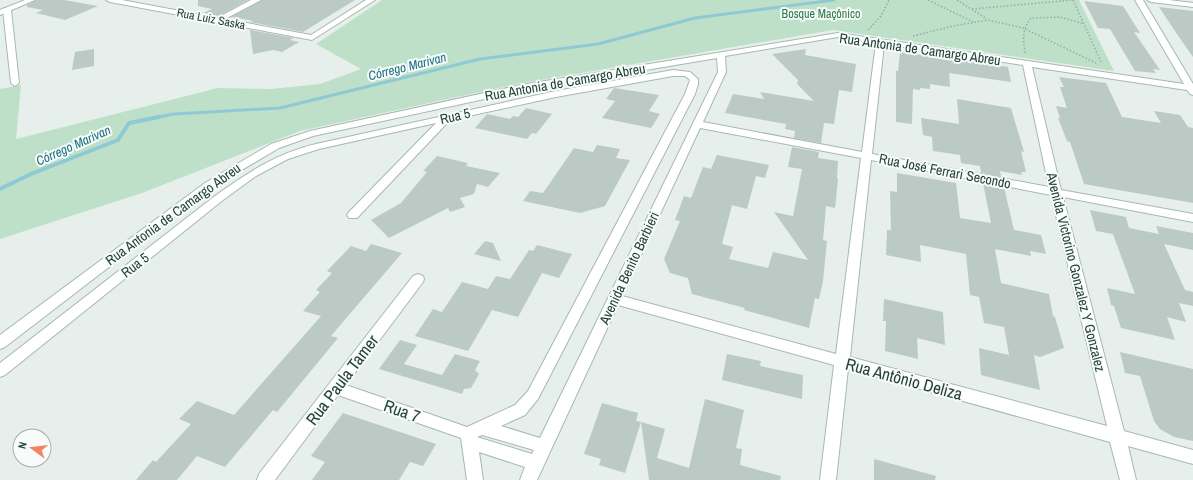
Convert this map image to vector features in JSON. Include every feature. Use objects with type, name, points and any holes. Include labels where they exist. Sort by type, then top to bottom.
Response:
[{"type":"street","points":[[14,83],[3,11],[31,0]]},
{"type":"street","name":"Rua Luiz Saska","points":[[110,0],[312,38],[371,0]]},
{"type":"street","points":[[134,4],[144,0]]},
{"type":"street","points":[[218,20],[257,0]]},
{"type":"street","points":[[1139,0],[1192,89]]},
{"type":"street","points":[[1151,0],[1193,5]]},
{"type":"street","name":"Rua Antonia de Camargo Abreu","points":[[0,343],[208,185],[248,160],[275,146],[310,134],[521,88],[838,35],[1192,89]]},
{"type":"street","points":[[828,480],[843,363],[866,156],[886,42]]},
{"type":"street","name":"Avenida Benito Barbieri","points":[[528,480],[722,72],[721,54]]},
{"type":"street","name":"Avenida Victorino Gonzalez Y Gonzalez","points":[[1026,64],[1056,192],[1128,480]]},
{"type":"street","name":"Rua 5","points":[[0,371],[219,198],[252,174],[284,157],[316,147],[556,94],[673,73],[687,74],[694,79],[694,84],[690,94],[533,395],[520,410],[482,428],[468,438]]},
{"type":"street","points":[[353,215],[447,118]]},
{"type":"street","name":"Rua José Ferrari Secondo","points":[[696,124],[1193,218]]},
{"type":"street","points":[[397,130],[412,129],[422,134],[424,142]]},
{"type":"street","name":"Rua Paula Tamer","points":[[265,480],[418,279]]},
{"type":"street","name":"Rua Antônio Deliza","points":[[614,299],[843,363],[1193,457]]},
{"type":"street","name":"Rua 7","points":[[336,388],[535,463]]},
{"type":"street","points":[[482,428],[544,446]]},
{"type":"street","points":[[468,438],[475,480]]},
{"type":"path","points":[[858,38],[875,24],[887,8],[889,0]]},
{"type":"path","points":[[928,0],[973,22]]},
{"type":"path","points":[[957,0],[988,20]]},
{"type":"path","points":[[886,42],[973,22],[988,20],[1023,28],[1103,66],[1073,0],[972,9]]},
{"type":"path","points":[[1026,64],[1022,37],[1023,28],[1031,18],[1046,16],[1060,17],[1084,24]]},
{"type":"green space","name":"Bosque Maçônico","points":[[382,0],[1079,0],[1114,71],[833,30],[512,85],[300,131],[142,193],[0,239],[0,89],[21,85],[16,139],[218,88],[271,89],[320,84],[361,69],[316,44]]},
{"type":"building","points":[[36,0],[64,0],[98,6],[65,20],[36,13],[43,10],[27,7],[27,5]]},
{"type":"building","points":[[198,0],[248,0],[218,16],[203,13],[212,9],[198,6]]},
{"type":"building","points":[[262,0],[355,0],[303,32],[231,17]]},
{"type":"building","points":[[1084,1],[1123,6],[1140,33],[1134,32],[1160,70],[1153,69],[1156,73],[1135,71],[1110,29],[1098,28]]},
{"type":"building","points":[[1159,7],[1193,11],[1193,57],[1179,37]]},
{"type":"building","points":[[250,30],[294,38],[290,40],[299,42],[282,52],[273,50],[253,54]]},
{"type":"building","points":[[94,49],[94,66],[72,70],[75,52]]},
{"type":"building","points":[[806,49],[805,55],[856,64],[852,92],[839,90],[834,124],[824,123],[821,143],[794,138],[795,131],[785,129],[786,124],[725,113],[733,94],[764,99],[760,92],[814,101],[797,84],[798,80],[772,54]]},
{"type":"building","points":[[900,52],[1008,67],[1011,82],[949,73],[950,87],[930,84],[930,89],[913,89],[912,124],[896,122],[896,71],[898,71]]},
{"type":"building","points":[[1059,77],[1106,83],[1122,117],[1161,123],[1154,111],[1180,115],[1188,127],[1193,128],[1193,203],[1084,184],[1070,142],[1067,141],[1058,118],[1060,118],[1056,106],[1067,108],[1060,87],[1064,87]]},
{"type":"building","points":[[614,88],[659,95],[649,111],[660,114],[651,128],[602,118],[615,101],[606,99]]},
{"type":"building","points":[[957,99],[1011,108],[1024,152],[1021,151],[1026,172],[1021,172],[1022,175],[1000,171],[1001,177],[981,173],[980,166],[961,163],[960,155],[933,151],[932,137],[923,135],[921,118],[959,124]]},
{"type":"building","points":[[526,108],[552,114],[536,134],[532,133],[527,139],[475,128],[487,114],[510,119],[513,116],[518,117]]},
{"type":"building","points":[[597,145],[620,149],[616,158],[630,160],[605,206],[580,213],[523,201],[530,191],[543,193],[574,148],[593,152]]},
{"type":"building","points":[[792,147],[819,152],[818,158],[838,161],[835,208],[826,206],[823,240],[827,241],[823,281],[819,299],[815,298],[809,328],[744,310],[745,308],[692,294],[688,278],[670,273],[664,259],[680,221],[675,220],[684,196],[691,198],[703,167],[711,169],[717,155],[769,165],[765,178],[756,176],[747,209],[732,205],[722,244],[733,247],[729,259],[768,268],[773,252],[808,260],[774,212],[793,216],[802,169],[788,167]]},
{"type":"building","points":[[437,156],[468,163],[466,166],[500,173],[488,187],[477,184],[474,194],[460,198],[465,207],[450,212],[448,208],[389,238],[371,220],[401,203],[427,172],[423,171]]},
{"type":"building","points":[[897,173],[956,183],[960,218],[991,223],[983,183],[1004,187],[1014,230],[1041,235],[1046,254],[1030,251],[1031,256],[995,249],[1001,283],[1049,294],[1053,316],[1055,317],[1064,348],[1040,357],[1034,355],[1040,390],[981,375],[979,348],[1009,355],[1004,327],[984,323],[979,297],[970,295],[966,254],[920,245],[921,262],[886,255],[887,230],[891,230],[890,191],[897,192]]},
{"type":"building","points":[[1090,210],[1126,217],[1129,228],[1159,234],[1156,226],[1193,233],[1193,250],[1164,244],[1185,290],[1193,292],[1193,306],[1179,303],[1186,322],[1167,317],[1175,340],[1121,328],[1114,306],[1111,305],[1107,288],[1135,294],[1113,234],[1096,231]]},
{"type":"building","points":[[485,241],[493,243],[501,261],[474,254]]},
{"type":"building","points":[[371,244],[402,253],[331,336],[338,338],[277,412],[273,410],[225,467],[197,456],[177,480],[136,480],[153,460],[156,462],[191,424],[179,419],[197,401],[234,415],[321,316],[303,311],[320,292],[316,290],[332,273],[327,271],[351,246],[366,251]]},
{"type":"building","points":[[537,245],[572,254],[559,278],[542,273],[518,317],[492,310],[468,351],[415,336],[433,309],[442,312],[462,282],[488,289],[496,276],[510,279],[529,250],[533,251]]},
{"type":"building","points":[[884,299],[943,312],[945,345],[917,338],[918,359],[885,351],[886,321],[883,321]]},
{"type":"building","points":[[400,340],[417,345],[404,364],[442,375],[455,354],[480,361],[475,370],[479,374],[471,388],[464,389],[462,394],[379,369]]},
{"type":"building","points":[[1120,352],[1193,369],[1193,441],[1174,437],[1160,429],[1154,421],[1140,376],[1125,373]]},
{"type":"building","points":[[727,354],[761,361],[760,366],[803,375],[802,399],[722,380]]},
{"type":"building","points":[[705,399],[744,410],[736,448],[742,449],[740,465],[781,476],[780,480],[649,480],[641,422],[665,429],[657,458],[689,468]]},
{"type":"building","points":[[602,403],[638,413],[636,421],[641,422],[625,473],[599,465],[601,459],[584,454]]},
{"type":"building","points":[[343,413],[436,444],[423,466],[410,462],[399,480],[312,480],[325,462],[311,456]]},
{"type":"building","points":[[874,459],[936,476],[935,480],[874,480]]},
{"type":"waterway","name":"Córrego Marivan","points":[[0,189],[31,174],[118,140],[129,123],[174,114],[280,108],[480,59],[598,44],[695,18],[834,0]]}]
